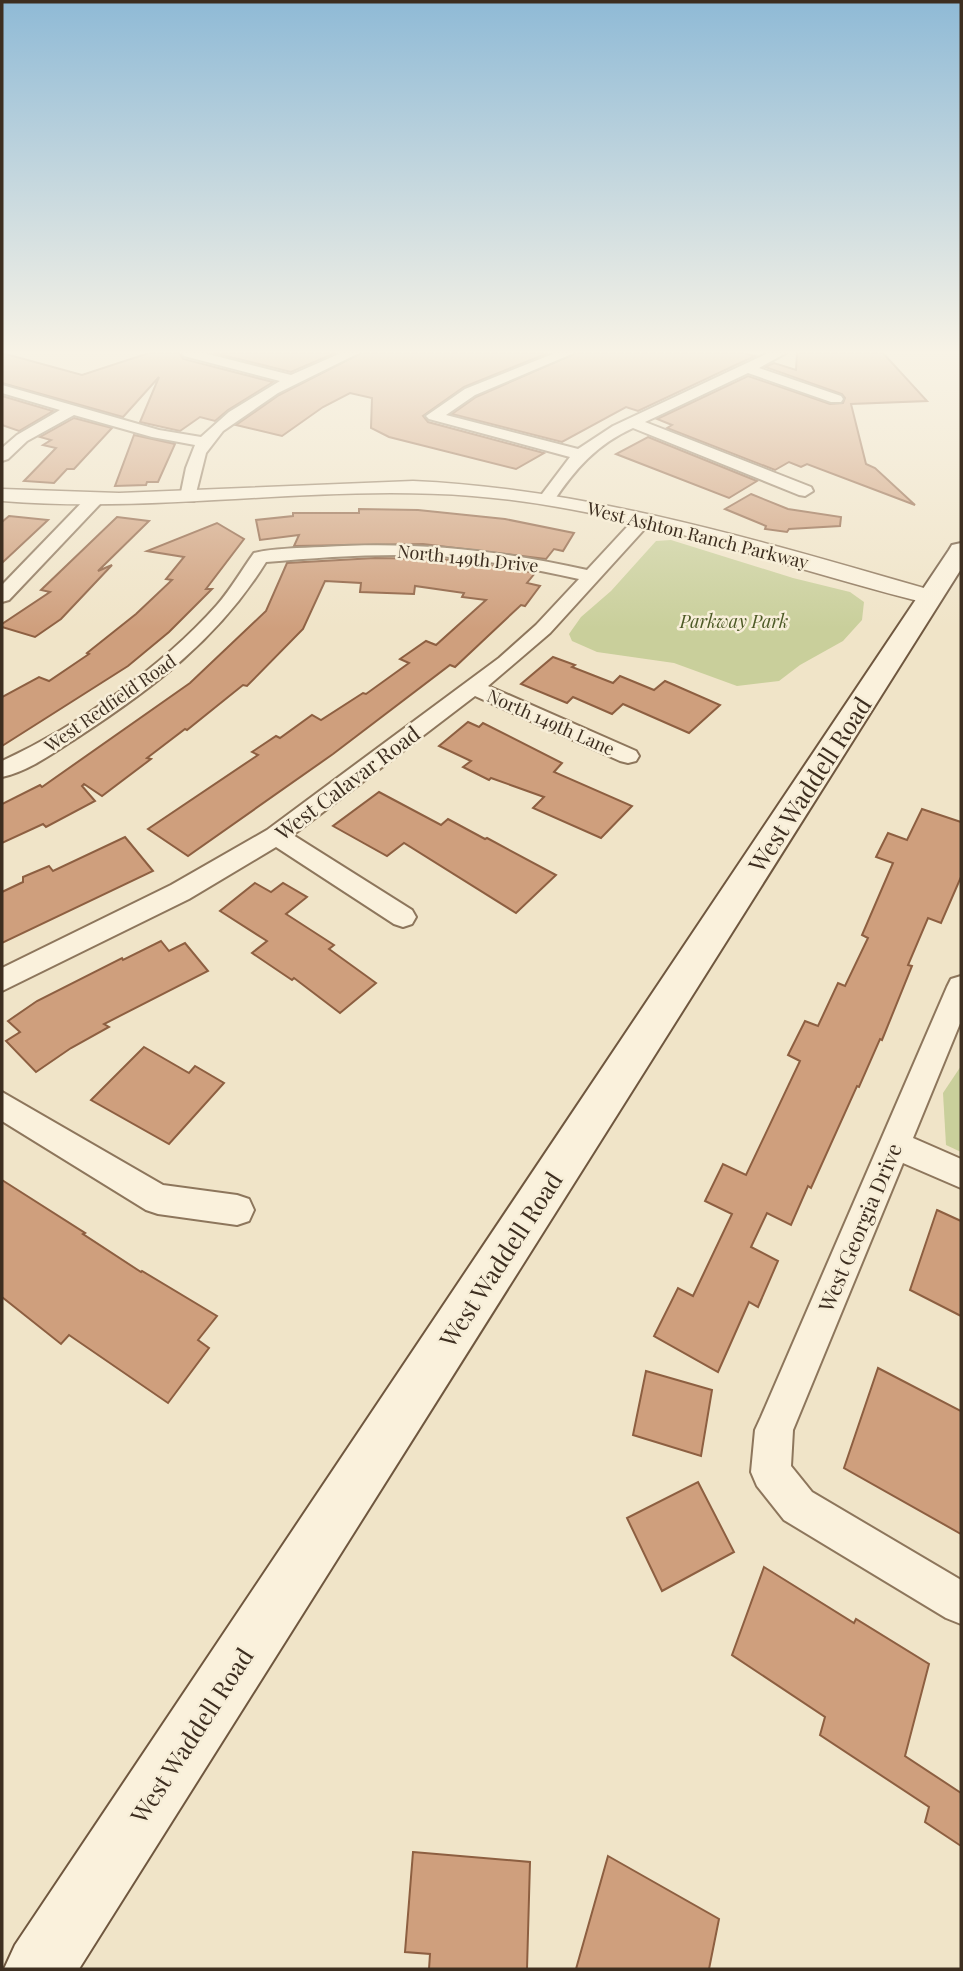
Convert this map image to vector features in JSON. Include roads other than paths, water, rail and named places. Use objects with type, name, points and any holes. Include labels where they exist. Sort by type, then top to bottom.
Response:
[{"type":"main road","name":"West Waddell Road","points":[[39,1969],[961,550]]},
{"type":"street","points":[[188,497],[191,473],[204,445]]},
{"type":"street","points":[[543,445],[581,455]]},
{"type":"street","points":[[547,498],[567,468],[596,445]]},
{"type":"street","points":[[690,445],[805,491]]},
{"type":"street","name":"West Ashton Ranch Parkway","points":[[2,495],[95,499],[390,488],[471,490],[547,498],[645,519],[930,597]]},
{"type":"street","points":[[2,596],[95,499]]},
{"type":"street","name":"West Calavar Road","points":[[2,980],[180,892],[276,836],[474,688],[543,629],[645,519]]},
{"type":"street","name":"North 149th Drive","points":[[260,557],[332,551],[417,550],[515,559],[591,576]]},
{"type":"street","name":"West Redfield Road","points":[[2,770],[29,758],[171,664],[223,611],[260,557]]},
{"type":"street","name":"North 149th Lane","points":[[474,688],[628,756]]},
{"type":"street","points":[[276,836],[402,917]]},
{"type":"street","name":"West Georgia Drive","points":[[959,998],[893,1144],[774,1430],[771,1472],[798,1506],[961,1603]]},
{"type":"street","points":[[2,1105],[158,1199],[237,1210]]},
{"type":"street","points":[[893,1144],[961,1174]]},
{"type":"park label","name":"Parkway Park","points":[[734,621]]}]
